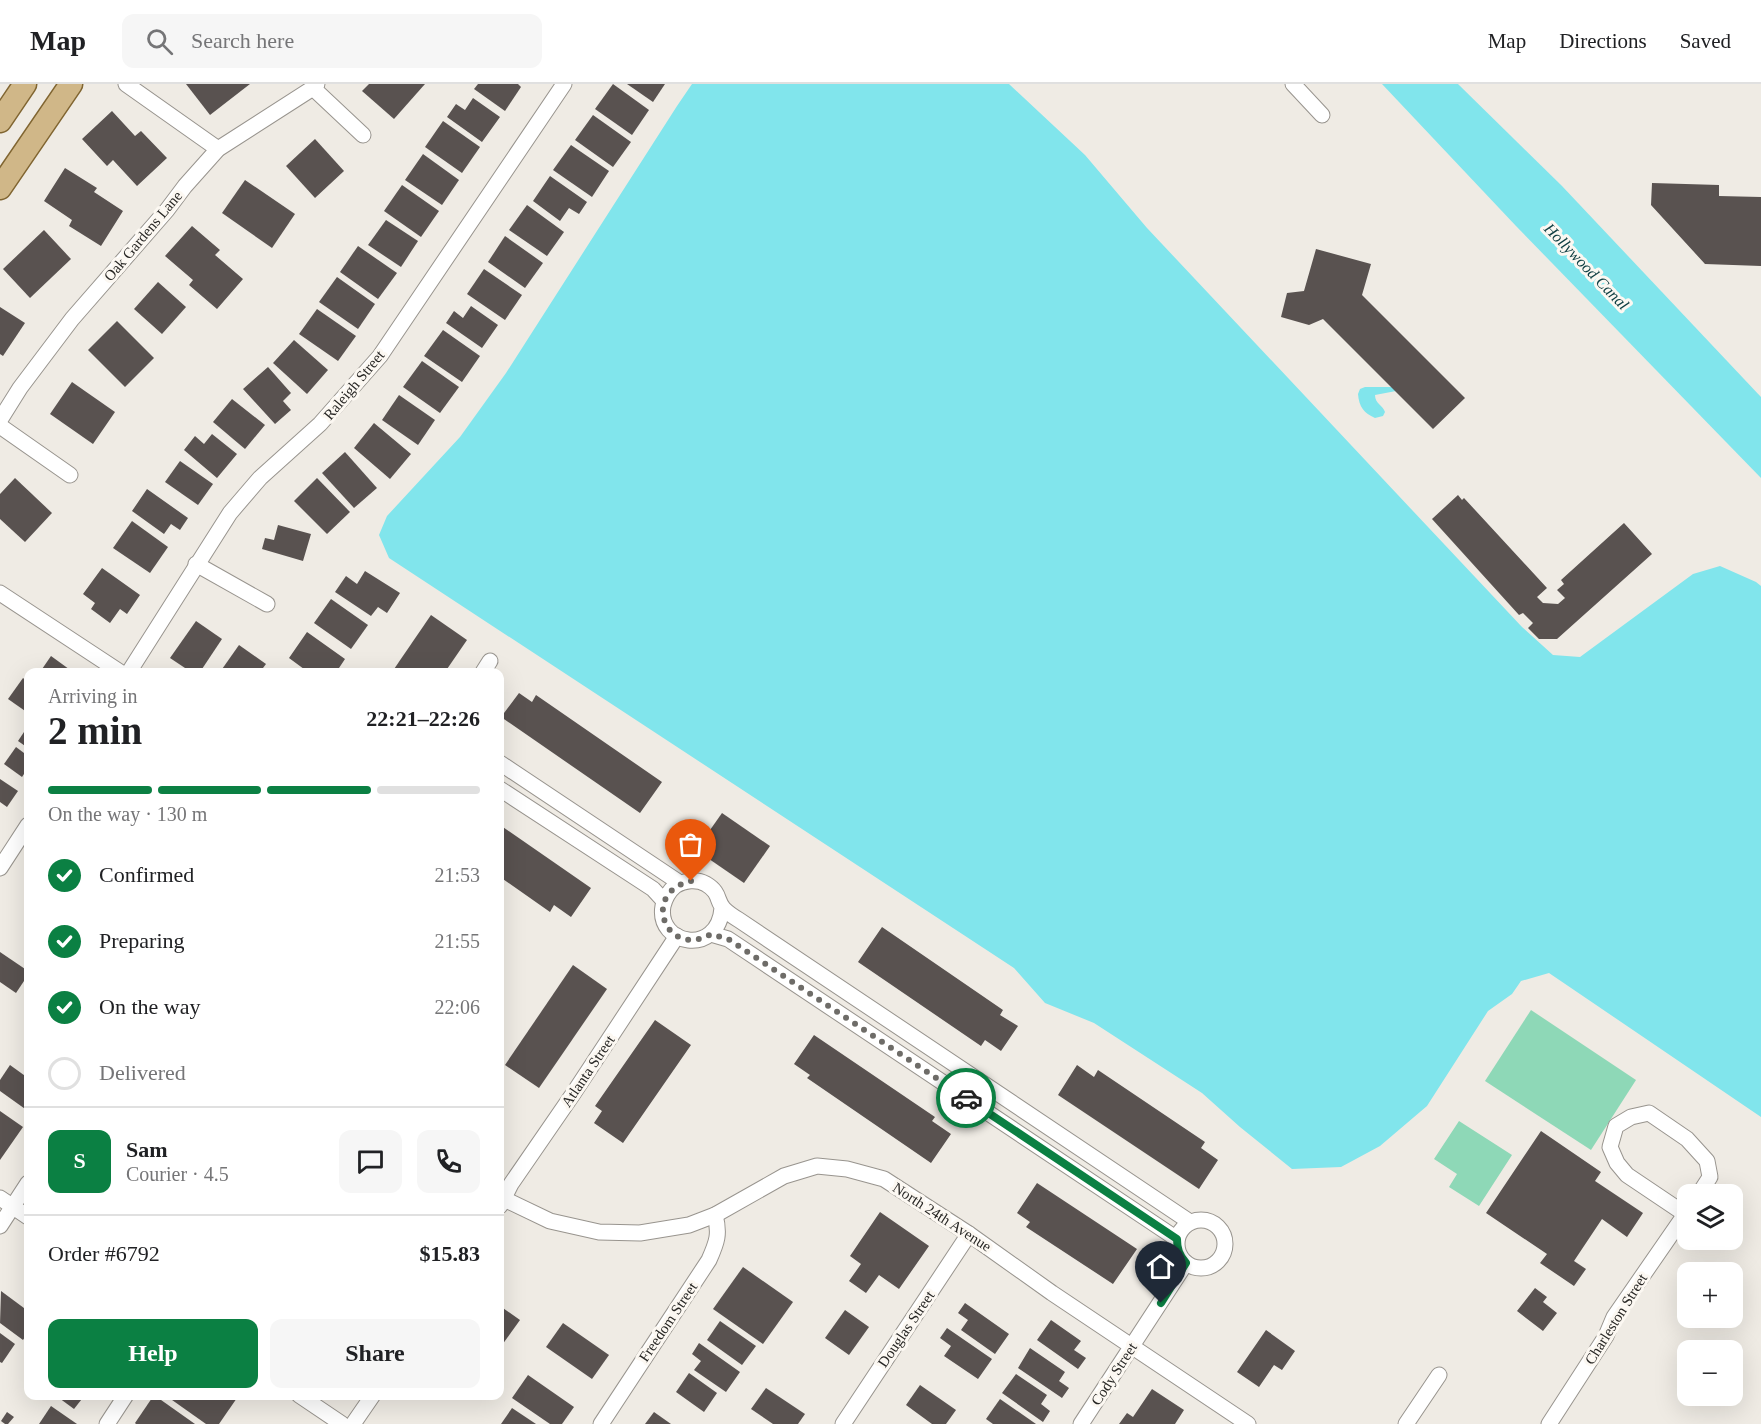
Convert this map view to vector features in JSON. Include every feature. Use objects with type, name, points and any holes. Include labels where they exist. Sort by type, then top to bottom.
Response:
[{"type":"main road","points":[[0,121],[25,84]]},
{"type":"main road","points":[[45,121],[57,84]]},
{"type":"main road","points":[[0,188],[70,84]]},
{"type":"street","points":[[126,84],[218,149]]},
{"type":"street","name":"Raleigh Street","points":[[131,668],[230,513],[260,478],[320,424],[380,356],[564,84]]},
{"type":"street","points":[[1293,84],[1322,115]]},
{"type":"street","points":[[315,86],[363,135]]},
{"type":"street","name":"Oak Gardens Lane","points":[[0,420],[72,319],[218,149],[315,86]]},
{"type":"street","points":[[0,426],[70,475]]},
{"type":"street","points":[[196,564],[267,604]]},
{"type":"street","points":[[0,593],[114,668]]},
{"type":"street","points":[[504,766],[680,883]]},
{"type":"street","points":[[504,792],[653,889],[664,901]]},
{"type":"street","points":[[0,868],[24,831]]},
{"type":"street","points":[[703,882],[719,897],[722,918],[718,927],[703,939],[685,940],[669,930],[664,921],[664,901],[680,883],[703,882]]},
{"type":"street","points":[[722,908],[1190,1222]]},
{"type":"street","points":[[711,934],[728,939],[1177,1239]]},
{"type":"street","name":"Atlanta Street","points":[[504,1195],[677,936]]},
{"type":"street","name":"Charleston Street","points":[[1677,1206],[1627,1175],[1617,1163],[1610,1147],[1616,1126],[1631,1116],[1649,1113],[1687,1139],[1707,1161],[1710,1177],[1705,1184]]},
{"type":"street","name":"North 24th Avenue","points":[[504,1201],[550,1221],[599,1232],[640,1233],[689,1225],[715,1215],[784,1176],[817,1166],[847,1169],[884,1179],[969,1234],[1248,1424]]},
{"type":"street","points":[[0,1226],[6,1202],[24,1186]]},
{"type":"street","points":[[6,1202],[24,1214]]},
{"type":"street","name":"Freedom Street","points":[[601,1424],[710,1260],[718,1239],[715,1215]]},
{"type":"street","points":[[1206,1220],[1213,1223],[1224,1234],[1225,1250],[1216,1263],[1209,1267],[1193,1267],[1180,1257],[1177,1239],[1180,1232],[1190,1222],[1206,1220]]},
{"type":"street","name":"Charleston Street","points":[[1549,1424],[1606,1336],[1614,1317],[1677,1225]]},
{"type":"street","name":"Douglas Street","points":[[843,1424],[969,1234]]},
{"type":"street","name":"Cody Street","points":[[1081,1424],[1186,1263]]},
{"type":"street","points":[[1406,1424],[1439,1375]]},
{"type":"street","points":[[107,1424],[123,1400]]},
{"type":"street","points":[[306,1400],[342,1424]]},
{"type":"street","points":[[353,1424],[370,1400]]},
{"type":"green space","points":[[1531,1010],[1636,1080],[1591,1150],[1485,1081]]},
{"type":"green space","points":[[1459,1121],[1512,1155],[1479,1206],[1449,1187],[1457,1174],[1434,1159]]},
{"type":"water","points":[[692,84],[1009,84],[1085,155],[1147,228],[1522,627],[1553,655],[1580,657],[1693,574],[1720,566],[1761,586],[1761,1117],[1549,973],[1521,981],[1512,994],[1488,1011],[1427,1106],[1380,1146],[1341,1167],[1292,1169],[1202,1093],[1094,1023],[1045,1003],[1014,968],[389,558],[379,535],[387,516],[460,437],[506,373]]},
{"type":"water","name":"Hollywood Canal","points":[[1382,84],[1458,84],[1562,186],[1761,397],[1761,478],[1516,226]]},
{"type":"water","points":[[1392,387],[1396,391],[1375,395],[1385,412],[1383,416],[1375,418],[1363,409],[1358,394],[1360,389]]},
{"type":"building","points":[[186,84],[250,84],[210,115]]},
{"type":"building","points":[[369,84],[425,84],[394,119],[362,91]]},
{"type":"building","points":[[478,84],[518,84],[521,87],[505,111],[474,89]]},
{"type":"building","points":[[613,84],[649,110],[632,135],[595,109]]},
{"type":"building","points":[[627,84],[665,84],[653,102]]},
{"type":"building","points":[[473,98],[500,117],[482,142],[447,117],[456,104],[465,110]]},
{"type":"building","points":[[112,111],[135,136],[141,131],[167,158],[137,186],[113,160],[107,166],[82,139]]},
{"type":"building","points":[[593,115],[631,142],[613,167],[575,140]]},
{"type":"building","points":[[443,121],[480,147],[462,173],[425,147]]},
{"type":"building","points":[[315,139],[344,171],[315,198],[286,166]]},
{"type":"building","points":[[571,145],[609,171],[592,197],[553,170]]},
{"type":"building","points":[[423,154],[459,180],[442,205],[405,180]]},
{"type":"building","points":[[65,168],[97,188],[94,192],[123,211],[101,246],[69,226],[72,220],[44,201]]},
{"type":"building","points":[[550,176],[587,202],[579,214],[569,208],[560,221],[533,201]]},
{"type":"building","points":[[245,180],[295,214],[272,248],[222,213]]},
{"type":"building","points":[[1652,183],[1719,185],[1719,196],[1761,197],[1761,266],[1705,264],[1651,205]]},
{"type":"building","points":[[402,185],[439,211],[421,237],[384,211]]},
{"type":"building","points":[[527,205],[564,232],[547,256],[509,230]]},
{"type":"building","points":[[386,220],[418,241],[401,267],[368,245]]},
{"type":"building","points":[[192,226],[220,250],[215,255],[243,279],[217,309],[189,285],[193,280],[165,256]]},
{"type":"building","points":[[44,230],[71,259],[30,298],[3,269]]},
{"type":"building","points":[[505,236],[543,263],[525,288],[488,262]]},
{"type":"building","points":[[358,246],[397,273],[378,299],[340,272]]},
{"type":"building","points":[[1316,249],[1371,264],[1362,295],[1465,398],[1433,429],[1323,319],[1309,325],[1281,317],[1287,293],[1304,291]]},
{"type":"building","points":[[484,269],[522,295],[505,320],[467,294]]},
{"type":"building","points":[[337,277],[375,304],[358,329],[319,302]]},
{"type":"building","points":[[158,282],[186,307],[162,334],[134,309]]},
{"type":"building","points":[[471,306],[498,325],[482,348],[446,323],[454,311],[463,318]]},
{"type":"building","points":[[0,307],[25,323],[3,356],[0,354]]},
{"type":"building","points":[[317,309],[356,336],[338,361],[299,334]]},
{"type":"building","points":[[117,321],[154,358],[125,387],[88,350]]},
{"type":"building","points":[[443,330],[480,356],[462,382],[424,356]]},
{"type":"building","points":[[294,340],[328,370],[307,394],[273,363]]},
{"type":"building","points":[[422,361],[459,387],[440,413],[403,387]]},
{"type":"building","points":[[268,367],[291,393],[283,401],[291,410],[275,424],[243,389]]},
{"type":"building","points":[[72,382],[115,412],[93,444],[50,414]]},
{"type":"building","points":[[399,395],[435,420],[418,445],[382,420]]},
{"type":"building","points":[[232,399],[265,425],[245,449],[213,422]]},
{"type":"building","points":[[374,423],[411,454],[390,479],[354,448]]},
{"type":"building","points":[[212,434],[237,454],[217,478],[184,450],[195,436],[204,444]]},
{"type":"building","points":[[345,452],[377,488],[354,508],[322,473]]},
{"type":"building","points":[[180,461],[213,484],[198,505],[165,482]]},
{"type":"building","points":[[15,478],[52,513],[25,542],[0,519],[0,494]]},
{"type":"building","points":[[317,478],[350,512],[327,534],[294,501]]},
{"type":"building","points":[[147,489],[188,518],[180,530],[171,524],[164,534],[132,511]]},
{"type":"building","points":[[1458,495],[1462,500],[1464,498],[1547,588],[1537,597],[1543,603],[1558,604],[1565,598],[1557,590],[1564,584],[1561,580],[1624,523],[1652,554],[1557,639],[1539,639],[1528,628],[1533,623],[1523,613],[1519,615],[1432,519]]},
{"type":"building","points":[[132,521],[168,547],[150,573],[113,548]]},
{"type":"building","points":[[278,525],[311,534],[303,561],[262,549],[265,538],[274,540]]},
{"type":"building","points":[[102,568],[140,595],[127,614],[120,609],[110,623],[91,609],[95,603],[83,594]]},
{"type":"building","points":[[365,571],[400,593],[387,613],[378,607],[371,616],[335,592],[346,576],[357,584]]},
{"type":"building","points":[[331,599],[368,625],[351,649],[314,623]]},
{"type":"building","points":[[431,615],[467,640],[448,668],[395,668]]},
{"type":"building","points":[[196,621],[222,639],[203,668],[185,668],[170,658]]},
{"type":"building","points":[[307,632],[345,659],[339,668],[303,668],[289,658]]},
{"type":"building","points":[[239,645],[266,664],[263,668],[223,668]]},
{"type":"building","points":[[51,656],[68,668],[43,668]]},
{"type":"building","points":[[23,678],[24,710],[8,699]]},
{"type":"building","points":[[519,693],[532,702],[536,695],[662,782],[640,813],[504,719],[504,713]]},
{"type":"building","points":[[24,732],[24,745],[18,741]]},
{"type":"building","points":[[16,747],[24,753],[22,777],[4,764]]},
{"type":"building","points":[[0,779],[18,791],[7,807],[0,802]]},
{"type":"building","points":[[722,813],[770,846],[744,883],[696,850]]},
{"type":"building","points":[[504,828],[591,888],[571,917],[554,905],[550,912],[504,880]]},
{"type":"building","points":[[882,927],[1003,1010],[1000,1015],[1018,1026],[1001,1051],[985,1040],[981,1046],[858,962]]},
{"type":"building","points":[[0,952],[24,968],[24,981],[16,993],[0,982]]},
{"type":"building","points":[[573,965],[607,989],[539,1088],[505,1065]]},
{"type":"building","points":[[655,1020],[691,1045],[623,1143],[594,1123],[602,1111],[595,1106]]},
{"type":"building","points":[[814,1035],[935,1117],[932,1121],[951,1134],[931,1163],[807,1078],[810,1075],[794,1064]]},
{"type":"building","points":[[10,1065],[24,1075],[24,1108],[0,1091],[0,1080]]},
{"type":"building","points":[[1077,1065],[1094,1077],[1098,1070],[1205,1142],[1201,1148],[1218,1160],[1199,1189],[1058,1095]]},
{"type":"building","points":[[0,1111],[23,1127],[0,1160]]},
{"type":"building","points":[[1541,1131],[1601,1172],[1595,1181],[1643,1213],[1627,1237],[1602,1219],[1574,1261],[1586,1269],[1574,1286],[1540,1263],[1547,1254],[1486,1213]]},
{"type":"building","points":[[1037,1183],[1137,1249],[1113,1284],[1026,1227],[1030,1222],[1017,1213]]},
{"type":"building","points":[[880,1212],[929,1246],[899,1289],[879,1275],[866,1293],[849,1281],[861,1264],[850,1256]]},
{"type":"building","points":[[743,1267],[793,1302],[763,1344],[713,1309]]},
{"type":"building","points":[[1535,1288],[1547,1297],[1543,1302],[1557,1313],[1543,1331],[1517,1311]]},
{"type":"building","points":[[1,1291],[24,1308],[24,1339],[0,1323]]},
{"type":"building","points":[[965,1303],[1009,1334],[995,1354],[961,1330],[968,1320],[958,1313]]},
{"type":"building","points":[[504,1309],[520,1320],[504,1342]]},
{"type":"building","points":[[845,1310],[869,1327],[849,1355],[825,1338]]},
{"type":"building","points":[[1051,1320],[1081,1341],[1074,1350],[1086,1358],[1078,1369],[1037,1340]]},
{"type":"building","points":[[720,1321],[756,1346],[742,1365],[707,1340]]},
{"type":"building","points":[[563,1323],[609,1355],[592,1379],[546,1347]]},
{"type":"building","points":[[947,1328],[992,1359],[978,1379],[944,1356],[951,1346],[940,1338]]},
{"type":"building","points":[[1266,1330],[1295,1351],[1282,1370],[1274,1365],[1259,1387],[1237,1372]]},
{"type":"building","points":[[0,1333],[15,1344],[2,1363],[0,1362]]},
{"type":"building","points":[[699,1343],[740,1372],[726,1392],[694,1370],[701,1361],[692,1354]]},
{"type":"building","points":[[1030,1348],[1065,1372],[1059,1381],[1069,1388],[1062,1398],[1018,1368]]},
{"type":"building","points":[[689,1373],[717,1393],[704,1412],[676,1392]]},
{"type":"building","points":[[1016,1374],[1047,1395],[1041,1404],[1050,1411],[1043,1422],[1002,1393]]},
{"type":"building","points":[[528,1375],[574,1407],[562,1424],[550,1424],[512,1398]]},
{"type":"building","points":[[920,1385],[956,1410],[946,1424],[932,1424],[906,1405]]},
{"type":"building","points":[[766,1388],[805,1414],[798,1424],[773,1424],[751,1409]]},
{"type":"building","points":[[1152,1389],[1184,1410],[1175,1424],[1119,1424],[1127,1413],[1133,1417]]},
{"type":"building","points":[[1000,1399],[1036,1424],[993,1424],[986,1419]]},
{"type":"building","points":[[62,1400],[81,1400],[74,1409]]},
{"type":"building","points":[[151,1400],[161,1400],[195,1424],[136,1424]]},
{"type":"building","points":[[172,1400],[236,1400],[219,1424],[206,1424]]},
{"type":"building","points":[[51,1406],[77,1424],[39,1424]]},
{"type":"building","points":[[512,1408],[536,1424],[501,1424]]},
{"type":"building","points":[[7,1412],[14,1417],[8,1424],[5,1424],[1,1421]]},
{"type":"building","points":[[654,1412],[671,1424],[645,1424]]},
{"type":"way so far","points":[[691,881],[680,883],[664,901],[664,921],[669,930],[685,940],[703,939],[711,934],[728,939],[966,1098]]},
{"type":"route","points":[[966,1098],[1177,1239],[1180,1257],[1186,1263],[1161,1303]]}]
